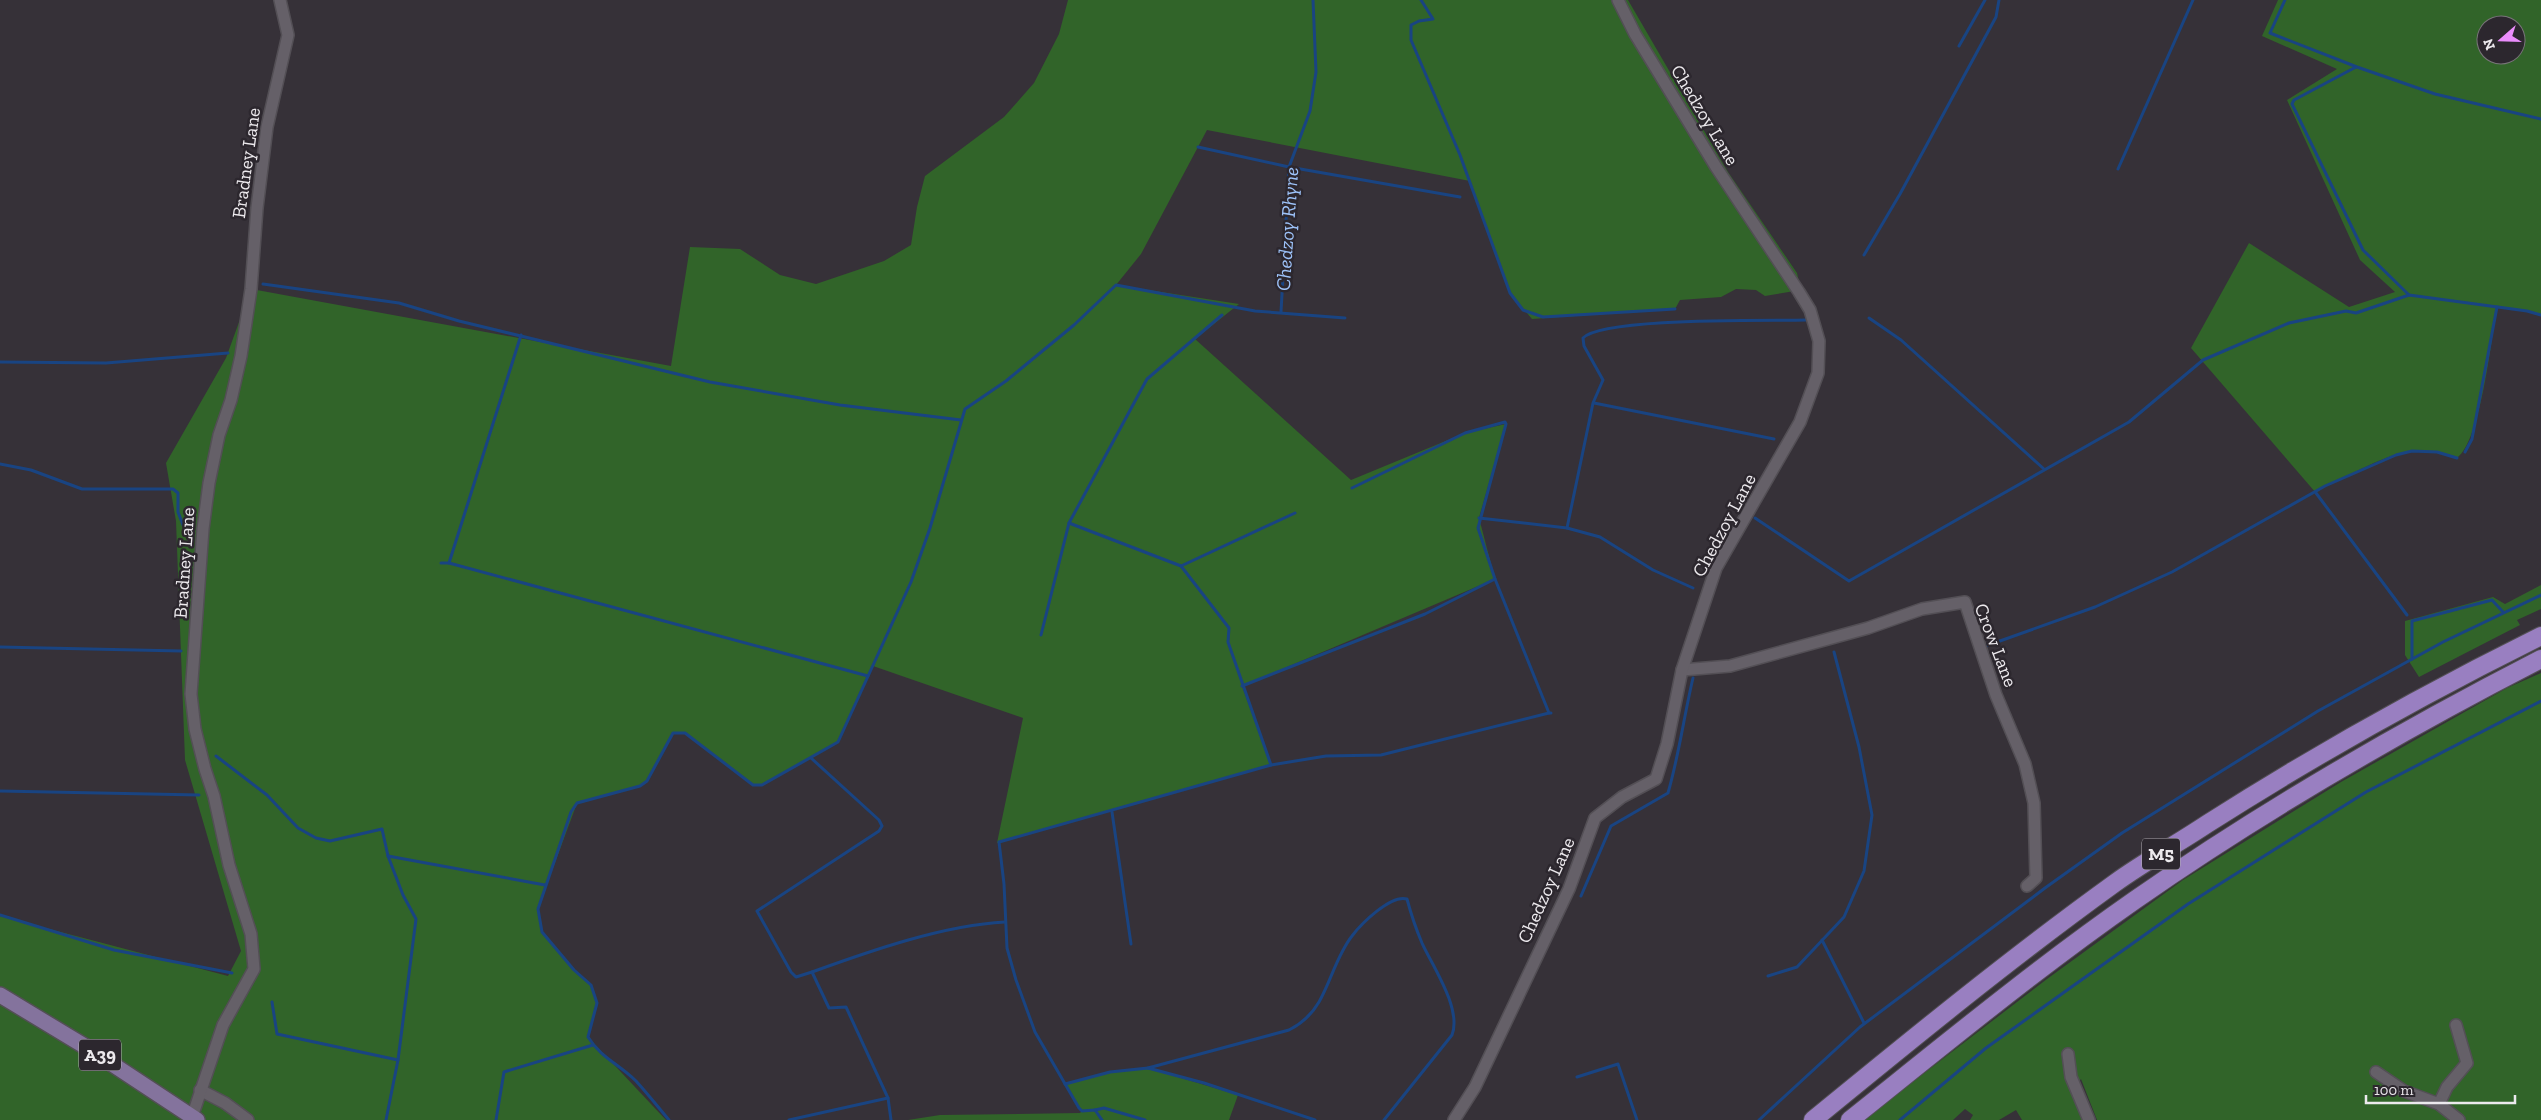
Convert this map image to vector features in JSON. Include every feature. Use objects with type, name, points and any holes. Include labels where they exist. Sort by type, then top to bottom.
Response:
[{"type":"highway","name":"M5","points":[[1813,1120],[1987,978],[2117,882],[2246,799],[2353,735],[2464,674],[2541,636]]},
{"type":"highway","name":"M5","points":[[1850,1120],[2005,995],[2134,900],[2268,811],[2449,706],[2541,660]]},
{"type":"main road","name":"A39","points":[[0,995],[76,1040],[194,1118]]},
{"type":"street","name":"Bradney Lane","points":[[194,1118],[200,1090],[223,1024],[254,969],[251,934],[229,865],[214,796],[195,729],[191,694],[203,529],[209,483],[219,435],[231,400],[241,356],[251,289],[257,208],[267,127],[288,35],[280,0]]},
{"type":"street","name":"Chedzoy Lane","points":[[1454,1120],[1475,1087],[1569,889],[1595,818],[1622,797],[1656,779],[1668,744],[1682,670],[1716,568],[1800,422],[1818,373],[1819,341],[1806,304],[1716,167],[1636,34],[1618,0]]},
{"type":"street","name":"Crow Lane","points":[[1682,670],[1730,666],[1868,628],[1922,608],[1965,602],[1996,695],[2025,764],[2034,803],[2036,878],[2027,886]]},
{"type":"street","points":[[2439,1104],[2447,1087],[2467,1063],[2456,1025]]},
{"type":"street","points":[[2068,1054],[2071,1077],[2089,1120]]},
{"type":"street","points":[[2376,1072],[2404,1091],[2439,1104],[2459,1120]]},
{"type":"street","points":[[200,1090],[225,1103],[248,1120]]},
{"type":"green space","points":[[1068,0],[1628,0],[1728,172],[1797,273],[1801,290],[1765,296],[1756,290],[1736,289],[1721,297],[1680,300],[1675,309],[1532,319],[1510,293],[1470,181],[1207,130],[1141,254],[1116,285],[1239,304],[1195,339],[1351,480],[1465,433],[1506,424],[1479,518],[1495,579],[1242,686],[1271,765],[997,843],[1023,718],[873,666],[838,742],[762,785],[753,785],[685,734],[673,733],[647,781],[640,786],[577,803],[538,909],[542,932],[574,970],[591,985],[597,1003],[588,1037],[666,1120],[0,1120],[0,916],[228,976],[241,951],[185,760],[176,521],[166,463],[226,358],[251,289],[671,366],[690,247],[740,249],[780,275],[816,284],[884,261],[911,245],[917,207],[925,176],[1004,117],[1034,83],[1059,34]]},
{"type":"green space","points":[[2278,0],[2541,0],[2541,316],[2521,310],[2497,307],[2479,411],[2473,431],[2465,448],[2457,458],[2435,452],[2411,451],[2401,453],[2325,486],[2316,493],[2191,348],[2249,243],[2349,307],[2395,292],[2360,260],[2287,100],[2337,69],[2262,36]]},
{"type":"green space","points":[[2541,585],[2541,609],[2517,620],[2520,625],[2419,677],[2405,655],[2405,621],[2493,597],[2505,604]]},
{"type":"green space","points":[[2541,673],[2541,1120],[2097,1120],[2081,1079],[2074,1088],[2086,1120],[2022,1120],[2016,1110],[1999,1120],[1970,1120],[1973,1115],[1965,1109],[1953,1120],[1863,1120],[2047,979],[2183,880],[2341,782],[2507,688]]},
{"type":"green space","points":[[1148,1068],[1238,1095],[1229,1120],[908,1120],[940,1115],[1080,1113],[1082,1111],[1065,1084],[1110,1072]]},
{"type":"waterway","name":"Chedzoy Rhyne","points":[[1281,312],[1289,167],[1310,111],[1316,72],[1313,0]]},
{"type":"waterway","points":[[1421,0],[1433,19],[1419,21],[1411,25],[1411,40],[1460,155],[1510,293],[1523,310],[1543,317],[1675,309]]},
{"type":"waterway","points":[[1959,46],[1985,0]]},
{"type":"waterway","points":[[1864,255],[1900,194],[1996,17],[1999,0]]},
{"type":"waterway","points":[[2118,169],[2193,0]]},
{"type":"waterway","points":[[2285,0],[2270,33],[2357,67],[2435,94],[2541,119]]},
{"type":"waterway","points":[[2356,67],[2294,100],[2292,104],[2363,250],[2409,295]]},
{"type":"waterway","points":[[1198,147],[1289,167],[1460,197]]},
{"type":"waterway","points":[[263,284],[399,303],[459,321],[710,382],[840,405],[961,420]]},
{"type":"waterway","points":[[669,1120],[636,1081],[604,1056],[588,1037],[597,1003],[591,985],[574,970],[542,932],[538,909],[571,812],[577,803],[640,786],[647,781],[673,733],[685,733],[753,785],[762,785],[838,742],[911,582],[930,528],[965,409],[1006,381],[1074,325],[1116,285],[1255,311],[1345,318]]},
{"type":"waterway","points":[[1755,518],[1849,581],[2129,422],[2203,360],[2289,323],[2346,311],[2356,313],[2409,295],[2527,311],[2541,315]]},
{"type":"waterway","points":[[2465,452],[2472,439],[2497,307]]},
{"type":"waterway","points":[[1041,635],[1069,523],[1147,379],[1222,315]]},
{"type":"waterway","points":[[1869,318],[1901,340],[2044,469]]},
{"type":"waterway","points":[[1567,528],[1593,403],[1603,380],[1584,346],[1583,338],[1597,331],[1652,323],[1806,320]]},
{"type":"waterway","points":[[441,563],[449,563],[521,335]]},
{"type":"waterway","points":[[0,362],[106,363],[228,353]]},
{"type":"waterway","points":[[1594,403],[1774,439]]},
{"type":"waterway","points":[[1352,488],[1465,433],[1505,422],[1478,528],[1495,579],[1549,713],[1551,713]]},
{"type":"waterway","points":[[1983,647],[2095,607],[2172,572],[2325,486],[2396,455],[2412,451],[2437,452],[2457,458]]},
{"type":"waterway","points":[[0,464],[31,470],[82,489],[173,489],[178,493],[178,512],[183,525]]},
{"type":"waterway","points":[[2316,493],[2407,615]]},
{"type":"waterway","points":[[1181,566],[1295,513]]},
{"type":"waterway","points":[[1479,518],[1567,528],[1600,537],[1653,570],[1693,588]]},
{"type":"waterway","points":[[1069,523],[1181,566],[1229,628],[1228,642],[1271,765]]},
{"type":"waterway","points":[[449,563],[868,676]]},
{"type":"waterway","points":[[1242,686],[1425,614],[1495,579]]},
{"type":"waterway","points":[[1759,1120],[1860,1027],[2045,888],[2122,833],[2318,711],[2443,642],[2541,595]]},
{"type":"waterway","points":[[2412,659],[2412,621],[2492,600],[2503,612]]},
{"type":"waterway","points":[[0,647],[181,651]]},
{"type":"waterway","points":[[1768,976],[1797,967],[1844,917],[1864,871],[1872,815],[1859,747],[1834,652]]},
{"type":"waterway","points":[[1581,896],[1611,826],[1668,793],[1693,678]]},
{"type":"waterway","points":[[1900,1120],[1986,1048],[2188,904],[2366,792],[2541,701]]},
{"type":"waterway","points":[[1102,1120],[1095,1110],[1082,1111],[1079,1108],[1035,1032],[1016,980],[1007,948],[1004,884],[999,842],[1271,765],[1326,756],[1381,755],[1549,713]]},
{"type":"waterway","points":[[216,756],[267,795],[298,828],[316,838],[330,841],[382,829],[388,856],[403,895],[416,919],[398,1060],[386,1120]]},
{"type":"waterway","points":[[811,758],[879,820],[882,826],[879,831],[757,911],[791,972],[796,977],[812,972],[829,1008],[846,1007],[888,1098],[891,1120]]},
{"type":"waterway","points":[[0,791],[199,795]]},
{"type":"waterway","points":[[1112,812],[1131,944]]},
{"type":"waterway","points":[[388,856],[545,885]]},
{"type":"waterway","points":[[1148,1068],[1289,1030],[1298,1025],[1310,1015],[1319,1002],[1342,951],[1356,931],[1385,905],[1400,899],[1407,899],[1422,943],[1450,1001],[1454,1025],[1452,1035],[1384,1120]]},
{"type":"waterway","points":[[0,915],[114,950],[232,973]]},
{"type":"waterway","points":[[812,972],[907,940],[957,928],[1005,922]]},
{"type":"waterway","points":[[1822,940],[1864,1023]]},
{"type":"waterway","points":[[272,1002],[277,1034],[398,1060]]},
{"type":"waterway","points":[[496,1120],[504,1072],[593,1045]]},
{"type":"waterway","points":[[1577,1077],[1618,1064],[1637,1120]]},
{"type":"waterway","points":[[1065,1084],[1110,1072],[1148,1068],[1204,1083],[1315,1120]]},
{"type":"waterway","points":[[789,1120],[888,1098]]},
{"type":"waterway","points":[[1095,1110],[1104,1108],[1145,1120]]}]
